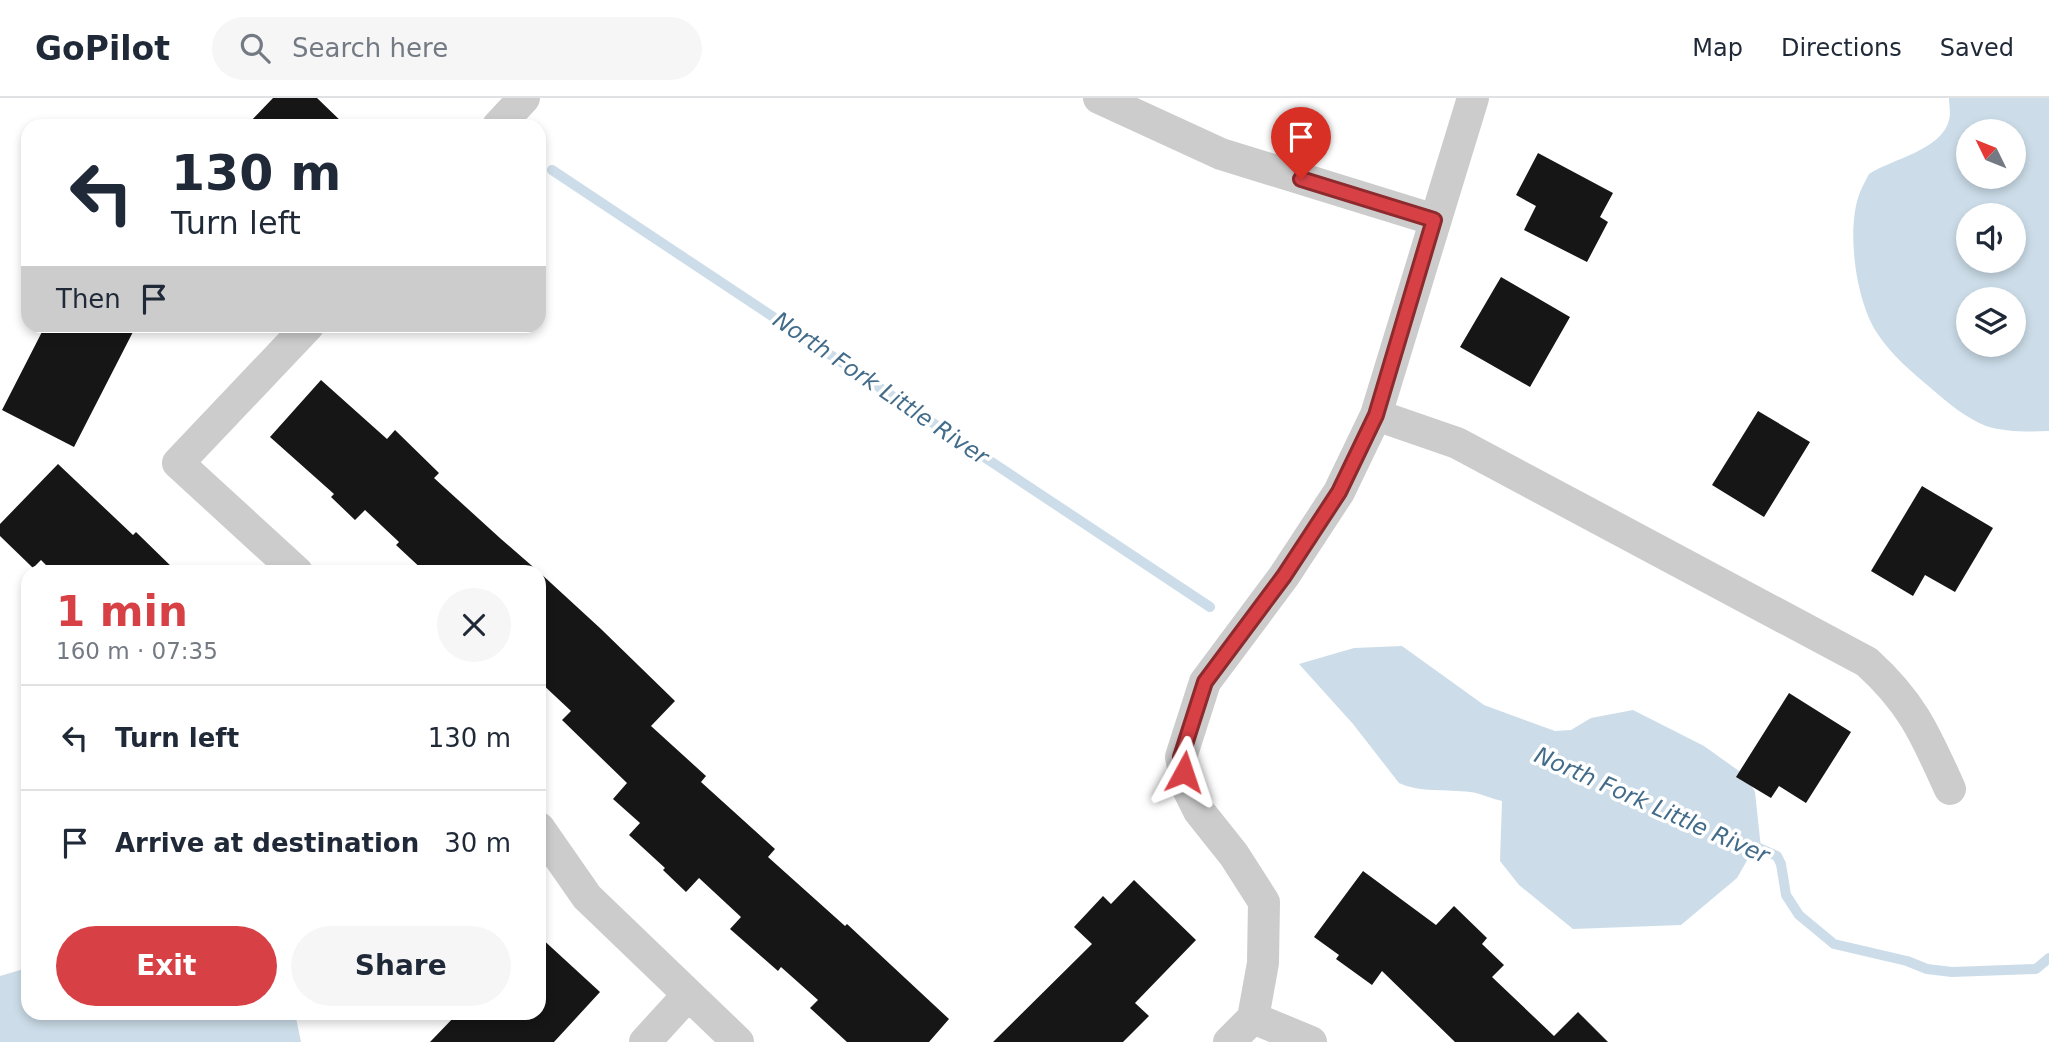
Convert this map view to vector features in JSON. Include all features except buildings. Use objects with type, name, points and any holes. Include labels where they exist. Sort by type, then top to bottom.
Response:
[{"type":"street","points":[[504,119],[524,98]]},
{"type":"street","points":[[1099,98],[1221,154],[1434,220]]},
{"type":"street","points":[[1229,1042],[1253,1018],[1263,963],[1264,902],[1234,855],[1199,811],[1187,787],[1181,757],[1205,682],[1284,576],[1339,492],[1376,415],[1473,98]]},
{"type":"street","points":[[289,565],[178,463],[301,333]]},
{"type":"street","points":[[1376,415],[1457,443],[1867,662],[1895,688],[1919,721],[1950,789]]},
{"type":"street","points":[[546,838],[587,897],[738,1042]]},
{"type":"street","points":[[645,1042],[688,996]]},
{"type":"street","points":[[1253,1018],[1311,1042]]},
{"type":"water","points":[[1949,98],[2049,98],[2049,431],[1993,428],[1958,410],[1889,349],[1877,333],[1864,303],[1856,267],[1853,230],[1860,192],[1869,174],[1915,153],[1937,139],[1949,120]]},
{"type":"water","points":[[1402,646],[1484,705],[1555,731],[1571,730],[1591,718],[1633,710],[1704,746],[1746,776],[1755,792],[1761,848],[1749,857],[1737,878],[1681,925],[1573,929],[1519,885],[1500,861],[1502,801],[1474,793],[1425,789],[1399,783],[1353,724],[1299,664],[1354,648]]},
{"type":"water","points":[[21,970],[21,1020],[296,1020],[301,1042],[0,1042],[0,976]]},
{"type":"waterway","name":"North Fork Little River","points":[[552,170],[1210,607]]},
{"type":"waterway","name":"North Fork Little River","points":[[1748,843],[1777,856],[1786,895],[1799,915],[1834,944],[1907,961],[1927,969],[1952,972],[2036,969],[2049,958]]},
{"type":"route","points":[[1184,772],[1181,757],[1205,682],[1284,576],[1339,492],[1376,415],[1434,220],[1301,179]]}]
